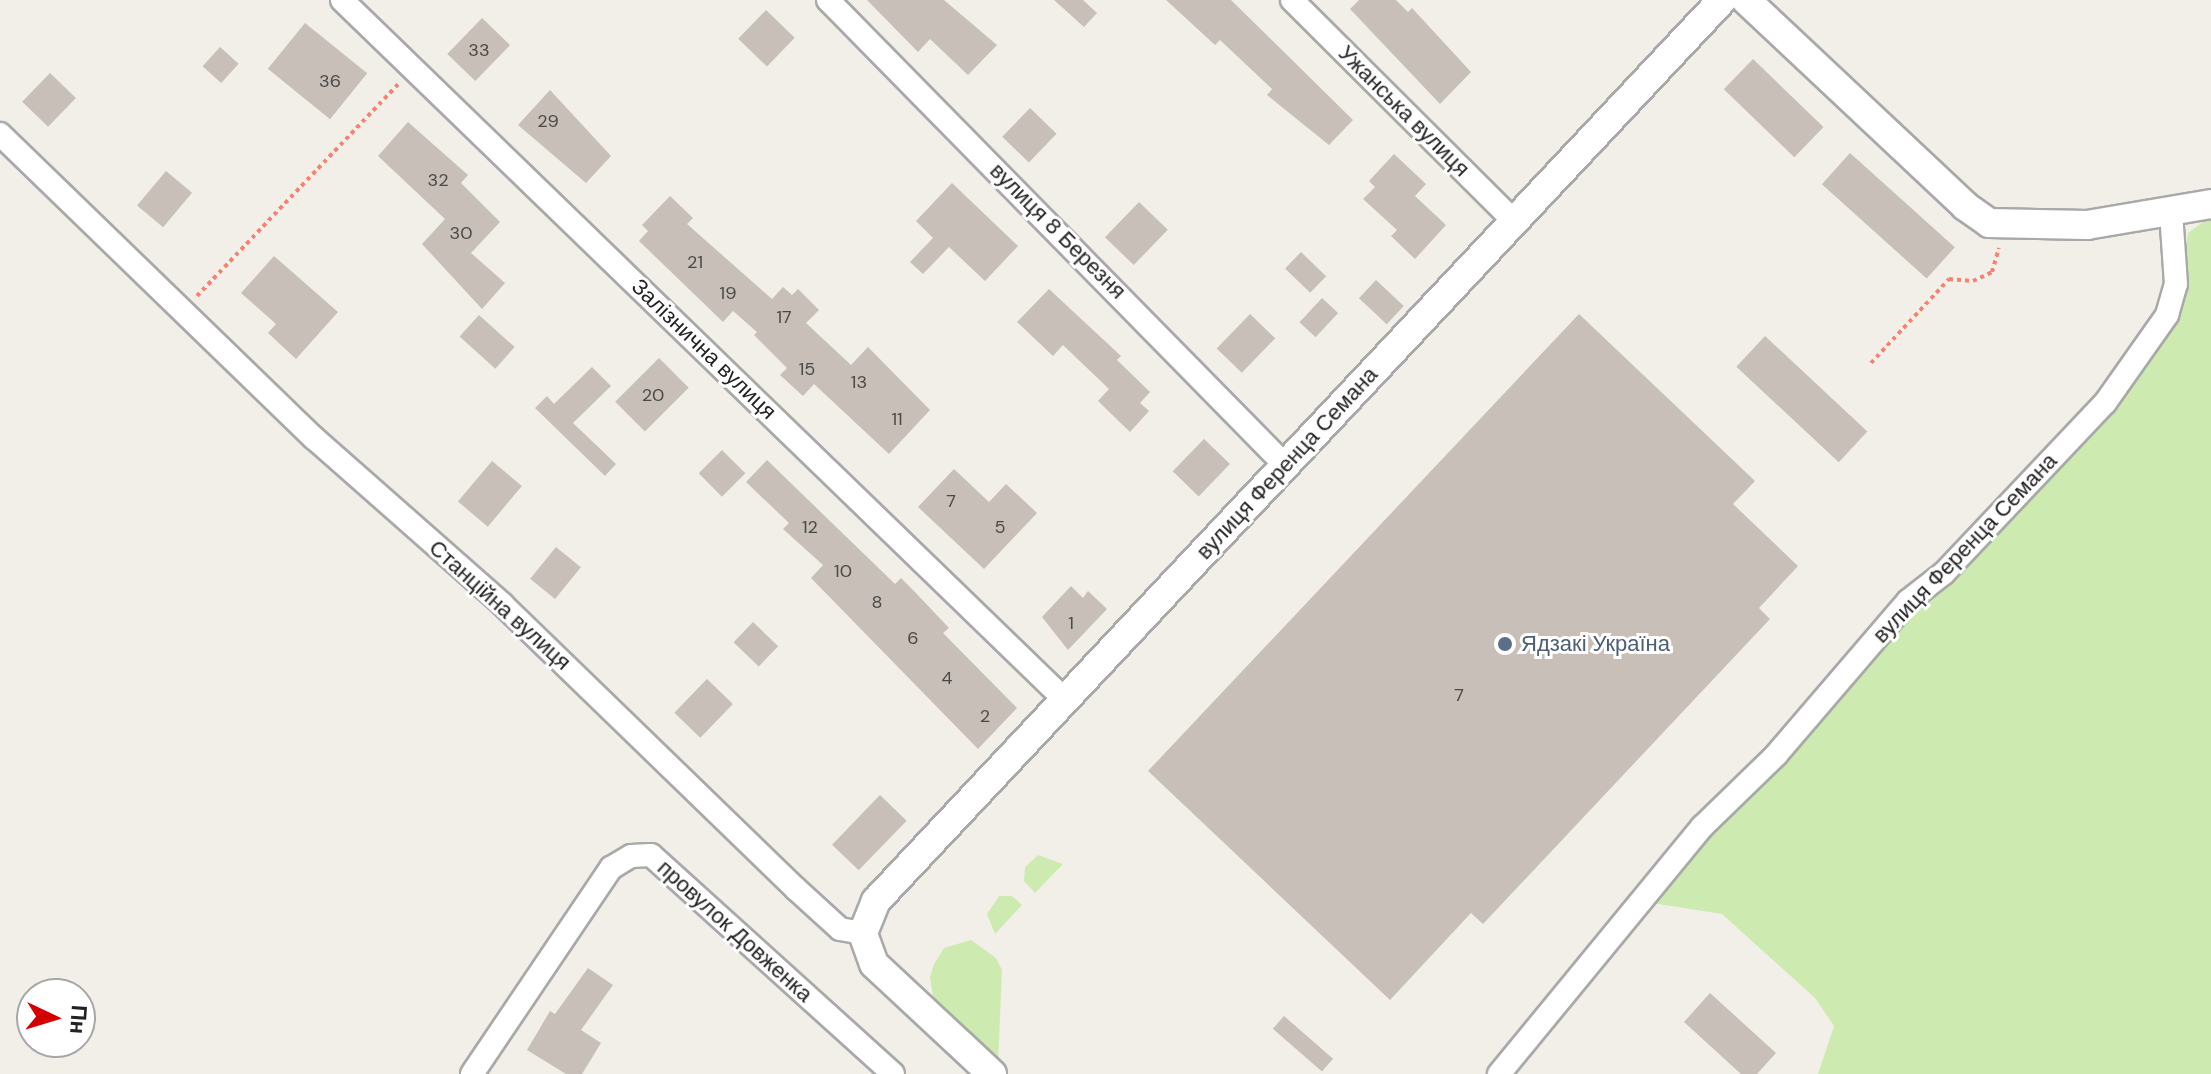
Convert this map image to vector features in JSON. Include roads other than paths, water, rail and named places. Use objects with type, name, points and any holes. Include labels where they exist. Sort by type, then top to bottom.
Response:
[{"type":"street","name":"Залізнична вулиця","points":[[342,0],[1064,699]]},
{"type":"street","name":"вулиця 8 Березня","points":[[828,0],[1285,465]]},
{"type":"street","name":"Ужанська вулиця","points":[[1292,0],[1516,223]]},
{"type":"street","name":"вулиця Ференца Семана","points":[[863,933],[876,901],[1516,223],[1722,0]]},
{"type":"street","points":[[1746,0],[1965,206],[1989,223],[2087,225],[2211,204]]},
{"type":"street","name":"Станційна вулиця","points":[[0,134],[185,308],[314,438],[502,604],[795,888],[840,929],[863,933]]},
{"type":"street","name":"вулиця Ференца Семана","points":[[1499,1074],[1702,827],[1776,755],[1908,601],[1944,573],[2105,403],[2167,315],[2176,284],[2171,212]]},
{"type":"street","name":"провулок Довженка","points":[[472,1074],[611,868],[631,856],[651,855],[893,1074]]},
{"type":"street","points":[[863,933],[874,964],[992,1074]]},
{"type":"place","name":"Ядзакі Україна","points":[[1505,644]]}]
